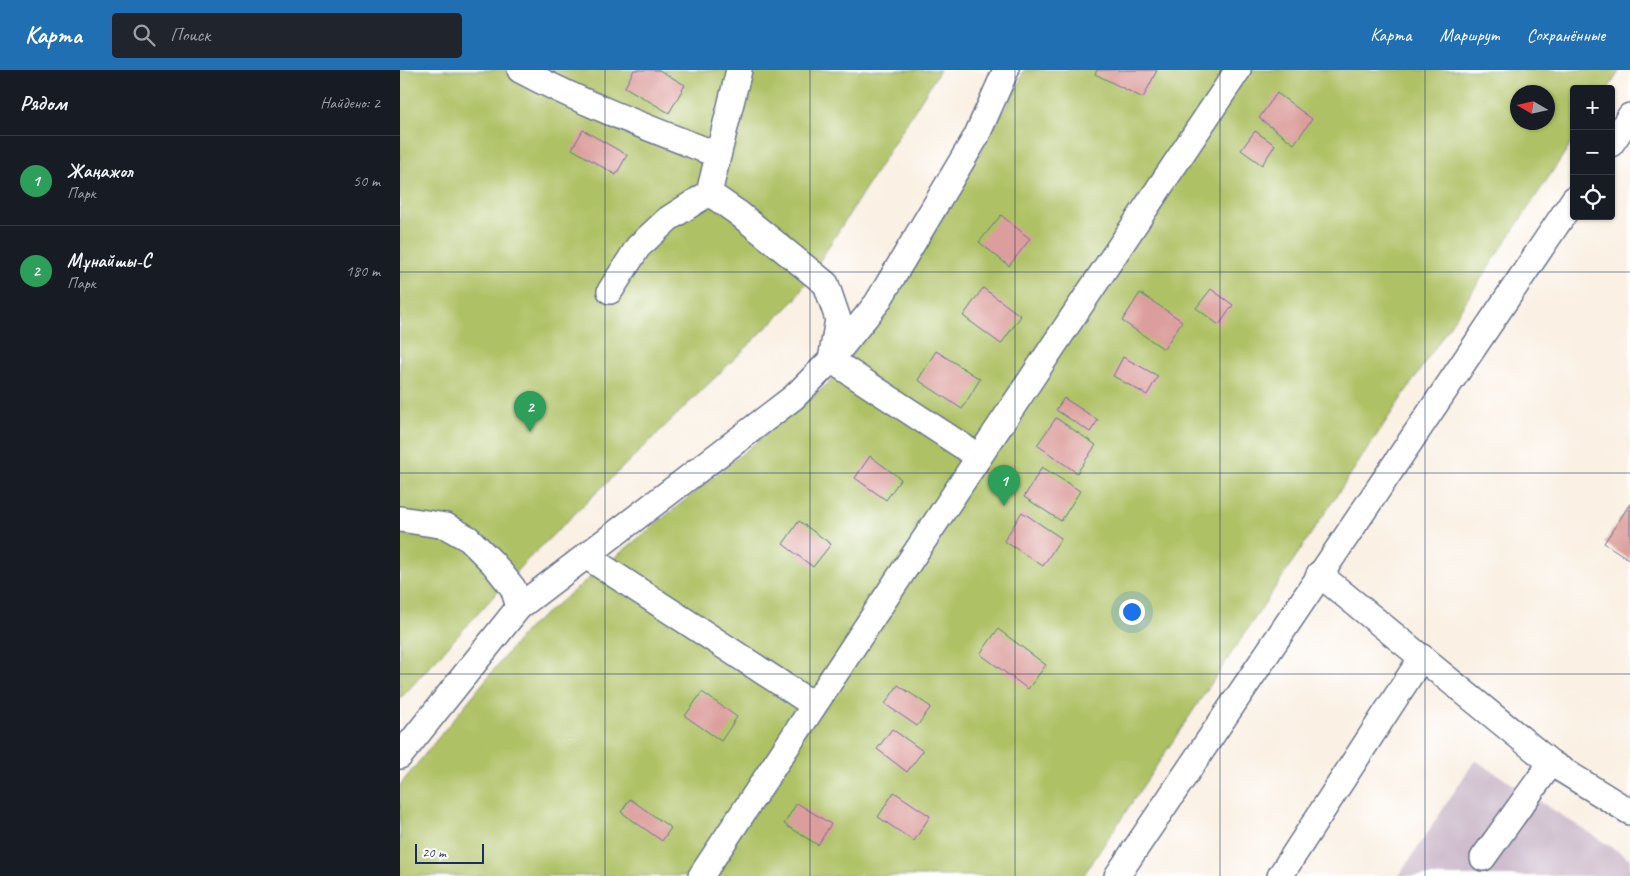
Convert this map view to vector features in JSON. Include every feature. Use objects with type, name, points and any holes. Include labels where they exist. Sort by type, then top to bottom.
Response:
[{"type":"street","points":[[520,70],[544,83],[629,120],[718,155]]},
{"type":"street","points":[[610,291],[638,247],[668,219],[709,193],[739,70]]},
{"type":"street","points":[[400,756],[519,607],[794,397],[831,360],[877,303],[976,137],[1006,70]]},
{"type":"street","points":[[701,876],[978,457],[1238,70]]},
{"type":"street","points":[[1615,138],[1630,116]]},
{"type":"street","points":[[709,193],[745,218],[826,284],[838,319],[831,360]]},
{"type":"street","points":[[1117,876],[1319,574],[1570,205]]},
{"type":"street","points":[[831,360],[978,457]]},
{"type":"street","points":[[400,518],[446,526],[469,538],[493,563],[513,588],[519,607]]},
{"type":"street","points":[[586,556],[814,705]]},
{"type":"street","points":[[1319,574],[1551,763],[1630,812]]},
{"type":"street","points":[[1280,876],[1422,657]]},
{"type":"street","points":[[1483,858],[1551,763]]},
{"type":"shaded area","points":[[1475,760],[1630,859],[1630,876],[1399,876]]},
{"type":"green space","points":[[400,70],[940,70],[795,300],[524,563],[400,699]]},
{"type":"green space","points":[[1024,70],[1620,70],[1611,85],[1570,85],[1570,145],[1083,876],[400,876],[400,785],[527,629],[829,383],[908,278],[1019,84]]},
{"type":"building","points":[[634,70],[659,70],[685,85],[669,113],[625,87]]},
{"type":"building","points":[[1097,70],[1157,70],[1143,98],[1095,74]]},
{"type":"building","points":[[1277,93],[1312,119],[1294,144],[1259,118]]},
{"type":"building","points":[[583,130],[627,155],[616,175],[572,149]]},
{"type":"building","points":[[1255,131],[1275,145],[1262,165],[1241,150]]},
{"type":"building","points":[[1001,215],[1030,239],[1009,266],[979,242]]},
{"type":"building","points":[[983,288],[1021,316],[1001,344],[963,316]]},
{"type":"building","points":[[1211,289],[1233,305],[1219,325],[1196,308]]},
{"type":"building","points":[[1140,293],[1182,321],[1164,349],[1122,321]]},
{"type":"building","points":[[936,351],[980,379],[962,409],[918,380]]},
{"type":"building","points":[[1123,357],[1158,376],[1147,395],[1113,376]]},
{"type":"building","points":[[1064,398],[1098,420],[1090,432],[1056,410]]},
{"type":"building","points":[[1056,418],[1096,445],[1077,473],[1037,445]]},
{"type":"building","points":[[870,456],[901,479],[886,500],[855,478]]},
{"type":"building","points":[[1042,467],[1080,491],[1061,521],[1024,497]]},
{"type":"building","points":[[1630,504],[1630,560],[1604,543]]},
{"type":"building","points":[[1022,512],[1061,538],[1043,566],[1004,541]]},
{"type":"building","points":[[799,521],[831,544],[813,567],[783,544]]},
{"type":"building","points":[[998,629],[1046,665],[1028,689],[980,654]]},
{"type":"building","points":[[898,685],[931,707],[917,726],[885,704]]},
{"type":"building","points":[[702,692],[737,717],[721,741],[685,716]]},
{"type":"building","points":[[892,729],[923,751],[907,772],[877,749]]},
{"type":"building","points":[[894,792],[930,816],[914,841],[878,817]]},
{"type":"building","points":[[630,799],[671,828],[662,841],[621,812]]},
{"type":"building","points":[[797,803],[831,824],[818,845],[784,824]]},
{"type":"place","name":"Мұнайшы-С","points":[[530,432]]},
{"type":"place","name":"Жаңажол","points":[[1004,506]]}]
